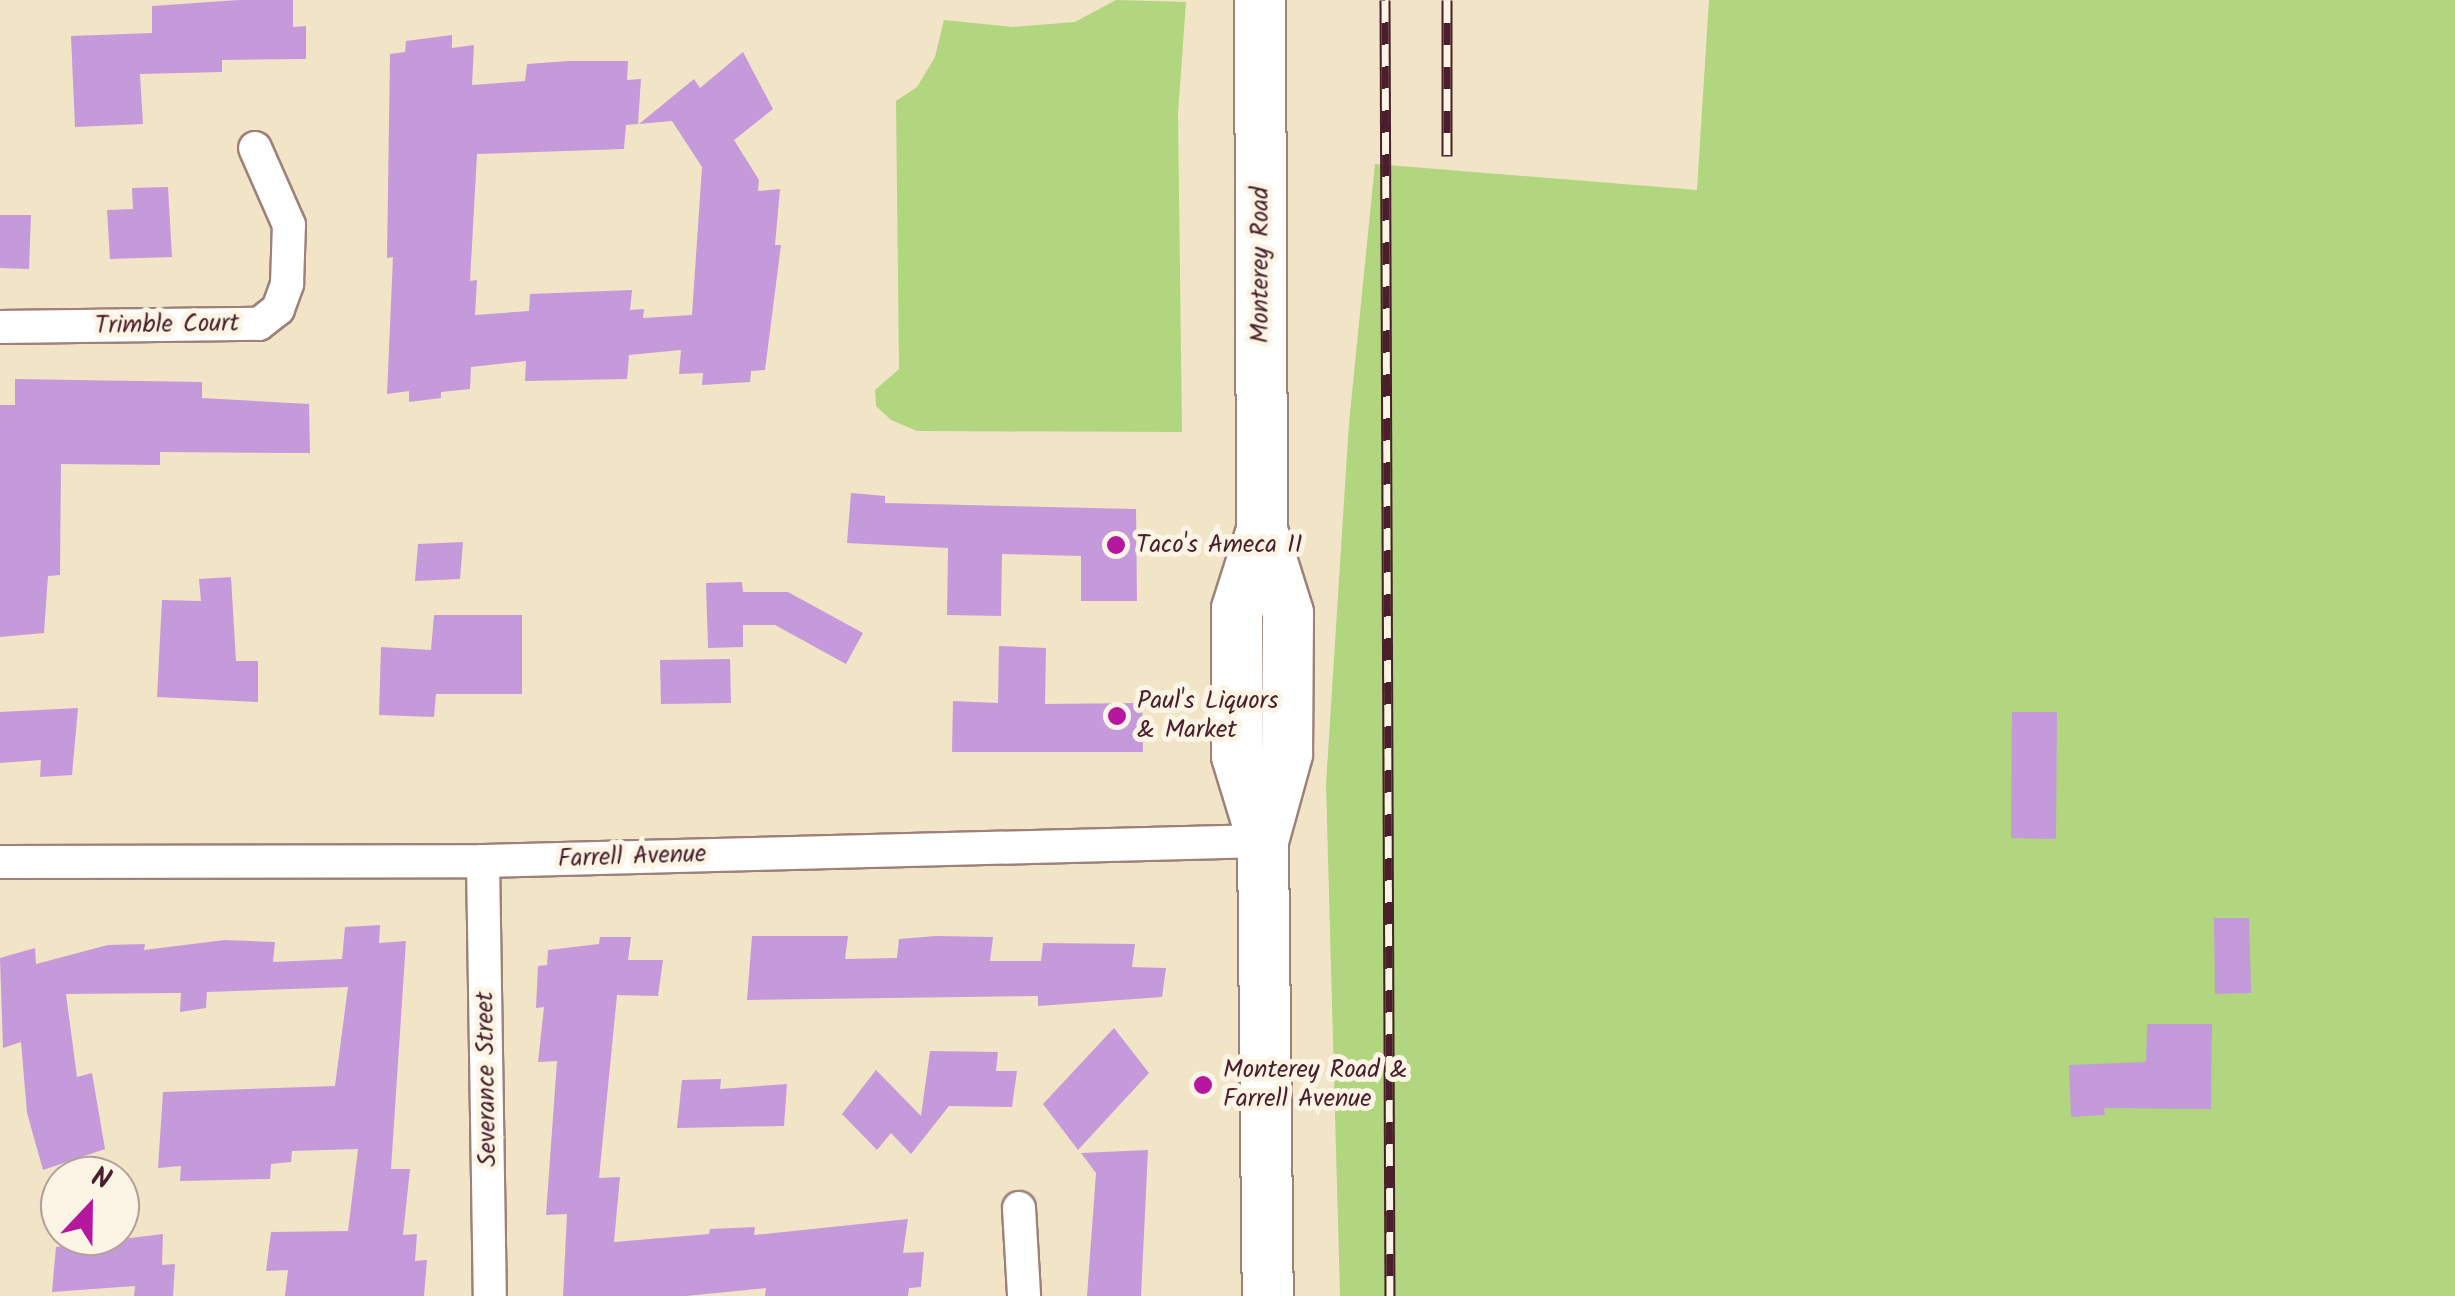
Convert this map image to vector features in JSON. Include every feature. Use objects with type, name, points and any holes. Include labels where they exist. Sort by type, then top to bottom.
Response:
[{"type":"main road","name":"Monterey Road","points":[[1260,0],[1262,530],[1288,614],[1287,754],[1263,841],[1268,1296]]},
{"type":"street","name":"Trimble Court","points":[[0,326],[259,324],[278,309],[288,284],[288,225],[255,148]]},
{"type":"street","name":"Farrell Avenue","points":[[0,862],[483,861],[1263,841]]},
{"type":"street","name":"Severance Street","points":[[483,861],[490,1296]]},
{"type":"street","points":[[1019,1208],[1024,1296]]},
{"type":"green space","points":[[1116,0],[1186,2],[1178,113],[1182,432],[917,431],[891,420],[876,406],[875,390],[899,369],[896,101],[917,87],[935,57],[944,20],[1013,27],[1075,22]]},
{"type":"green space","points":[[1709,0],[2455,0],[2455,1296],[1340,1296],[1326,784],[1349,423],[1375,164],[1697,190]]},
{"type":"building","points":[[293,0],[293,27],[306,26],[306,59],[222,60],[222,72],[140,74],[143,124],[75,127],[71,36],[152,33],[152,6]]},
{"type":"building","points":[[452,35],[452,48],[474,45],[472,85],[525,81],[527,64],[569,61],[628,61],[627,80],[641,79],[638,124],[626,125],[624,149],[477,154],[470,281],[477,280],[475,315],[529,311],[530,294],[632,290],[630,310],[644,309],[643,318],[692,315],[702,167],[672,121],[639,124],[694,79],[700,88],[743,52],[773,109],[734,140],[759,180],[758,191],[780,189],[775,245],[781,245],[765,370],[751,371],[750,382],[702,385],[703,373],[679,374],[681,350],[629,355],[627,379],[525,381],[526,361],[471,367],[470,389],[441,392],[441,398],[409,402],[409,391],[387,394],[393,257],[387,258],[390,54],[405,52],[406,41]]},
{"type":"building","points":[[168,187],[172,257],[110,259],[107,210],[133,209],[132,188]]},
{"type":"building","points":[[0,215],[31,215],[29,269],[0,268]]},
{"type":"building","points":[[15,379],[202,382],[202,398],[309,404],[310,453],[160,452],[160,465],[61,464],[60,575],[48,576],[44,633],[0,637],[0,405],[15,405]]},
{"type":"building","points":[[851,493],[885,496],[885,503],[1136,509],[1137,601],[1081,601],[1081,556],[1002,554],[1001,616],[947,615],[948,548],[847,543]]},
{"type":"building","points":[[463,542],[460,579],[415,581],[418,544]]},
{"type":"building","points":[[231,577],[236,661],[258,661],[258,702],[157,697],[162,600],[201,601],[199,579]]},
{"type":"building","points":[[742,582],[743,592],[788,592],[863,633],[846,664],[775,625],[743,625],[743,647],[708,648],[706,583]]},
{"type":"building","points":[[434,615],[522,615],[522,694],[436,694],[434,717],[379,715],[381,647],[431,650]]},
{"type":"building","points":[[999,646],[1046,648],[1045,704],[1142,703],[1143,752],[952,752],[953,701],[998,703]]},
{"type":"building","points":[[730,659],[731,703],[661,704],[660,660]]},
{"type":"building","points":[[78,708],[72,775],[40,777],[41,760],[0,763],[0,712]]},
{"type":"building","points":[[2012,712],[2057,712],[2056,839],[2011,838]]},
{"type":"building","points":[[2214,918],[2249,918],[2251,993],[2215,994]]},
{"type":"building","points":[[380,925],[379,943],[406,941],[391,1169],[410,1169],[403,1235],[417,1234],[415,1261],[427,1260],[424,1296],[285,1296],[288,1270],[266,1271],[271,1232],[348,1231],[358,1149],[292,1151],[291,1162],[271,1164],[270,1179],[180,1181],[181,1166],[158,1168],[163,1092],[335,1086],[348,987],[207,992],[206,1008],[180,1012],[181,993],[66,994],[77,1077],[92,1073],[105,1149],[84,1156],[40,1156],[40,1159],[27,1113],[21,1042],[3,1048],[0,958],[35,948],[36,964],[108,945],[145,944],[144,950],[225,940],[275,942],[273,962],[342,959],[345,927]]},
{"type":"building","points":[[752,936],[848,936],[845,959],[897,958],[899,939],[936,936],[993,937],[990,961],[1041,961],[1043,943],[1135,944],[1132,967],[1166,968],[1162,997],[1038,1006],[1038,996],[747,1000]]},
{"type":"building","points":[[600,937],[631,937],[628,960],[663,960],[658,996],[617,995],[599,1178],[620,1177],[614,1242],[709,1234],[710,1229],[755,1227],[754,1235],[908,1219],[903,1253],[924,1252],[921,1287],[909,1288],[908,1296],[765,1296],[766,1288],[686,1296],[563,1296],[567,1214],[546,1215],[557,1061],[538,1062],[544,1007],[536,1008],[538,966],[547,965],[548,950],[599,944]]},
{"type":"building","points":[[2147,1024],[2212,1024],[2211,1109],[2104,1108],[2105,1115],[2071,1117],[2069,1065],[2146,1062]]},
{"type":"building","points":[[1114,1028],[1149,1073],[1078,1150],[1043,1104]]},
{"type":"building","points":[[930,1051],[998,1052],[996,1071],[1017,1071],[1012,1107],[949,1106],[911,1154],[891,1133],[877,1150],[842,1114],[876,1070],[921,1116]]},
{"type":"building","points":[[721,1079],[720,1089],[787,1084],[784,1126],[677,1128],[682,1080]]},
{"type":"building","points":[[1148,1150],[1141,1296],[1087,1296],[1096,1173],[1081,1153]]},
{"type":"building","points":[[163,1234],[162,1265],[175,1264],[173,1296],[134,1296],[135,1286],[52,1292],[55,1256],[140,1256],[140,1237]]},
{"type":"railway","points":[[1385,0],[1390,1296]]},
{"type":"railway","points":[[1447,0],[1447,156]]},
{"type":"place","name":"Taco's Ameca II","points":[[1116,545]]},
{"type":"place","name":"Paul's Liquors & Market","points":[[1117,716]]},
{"type":"place","name":"Monterey Road & Farrell Avenue","points":[[1203,1085]]}]
